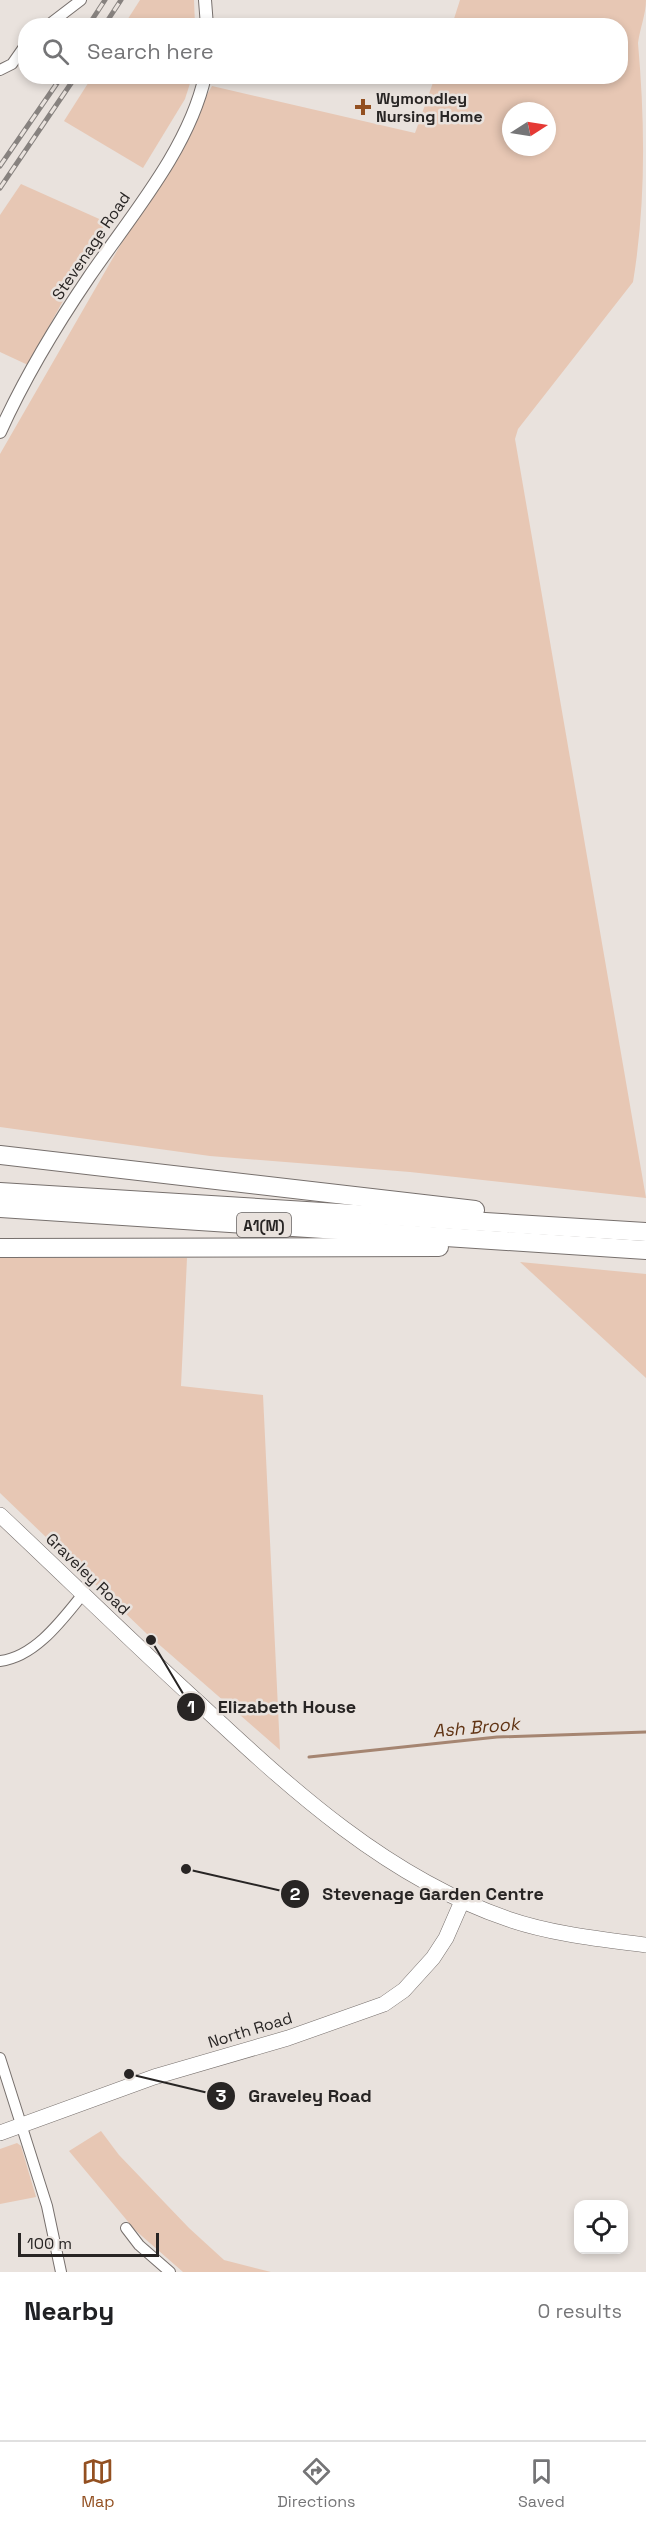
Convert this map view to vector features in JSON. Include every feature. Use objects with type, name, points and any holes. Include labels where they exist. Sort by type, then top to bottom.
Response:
[{"type":"highway","points":[[4,1155],[393,1199],[513,1215],[575,1227]]},
{"type":"highway","name":"A1(M)","points":[[0,1192],[646,1232]]},
{"type":"highway","name":"A1(M)","points":[[0,1208],[646,1250]]},
{"type":"highway","name":"A1(M)","points":[[0,1248],[392,1248],[528,1242]]},
{"type":"main road","name":"Graveley Road","points":[[0,1515],[248,1749],[318,1809],[381,1855],[463,1899],[507,1919],[556,1932],[646,1945]]},
{"type":"main road","name":"North Road","points":[[0,2133],[154,2077],[288,2038],[384,2004],[404,1990],[433,1958],[446,1938],[463,1899]]},
{"type":"street","points":[[57,18],[81,0]]},
{"type":"street","points":[[205,0],[206,18]]},
{"type":"street","points":[[0,70],[12,64],[18,55]]},
{"type":"street","name":"Stevenage Road","points":[[0,432],[20,388],[52,334],[125,227],[178,143],[197,104],[203,84]]},
{"type":"street","points":[[0,1661],[25,1653],[57,1626],[83,1594]]},
{"type":"street","points":[[0,2058],[47,2206],[62,2272]]},
{"type":"street","points":[[126,2228],[170,2272]]},
{"type":"shaded area","points":[[140,0],[194,0],[195,18],[128,18]]},
{"type":"shaded area","points":[[460,0],[646,0],[638,43],[643,163],[640,223],[633,282],[518,429],[515,439],[646,1198],[410,1172],[210,1156],[0,1127],[0,454],[212,86],[415,133],[432,84],[628,84],[628,18],[454,18]]},
{"type":"shaded area","points":[[88,84],[190,84],[185,99],[143,168],[64,121]]},
{"type":"shaded area","points":[[21,184],[106,222],[28,365],[0,352],[0,215]]},
{"type":"shaded area","points":[[0,1258],[187,1258],[181,1386],[263,1395],[280,1750],[147,1634],[0,1493]]},
{"type":"shaded area","points":[[520,1262],[646,1274],[646,1378]]},
{"type":"shaded area","points":[[101,2131],[119,2155],[189,2228],[224,2260],[271,2272],[183,2272],[135,2230],[69,2151]]},
{"type":"shaded area","points":[[17,2143],[21,2146],[36,2197],[0,2204],[0,2149]]},
{"type":"waterway","name":"Ash Brook","points":[[309,1757],[497,1737],[646,1732]]},
{"type":"railway","points":[[93,18],[105,0]]},
{"type":"railway","points":[[109,18],[121,0]]},
{"type":"railway","points":[[0,166],[56,84]]},
{"type":"railway","points":[[0,188],[71,84]]},
{"type":"place","name":"Wymondley Nursing Home","points":[[363,107]]},
{"type":"place","name":"Elizabeth House","points":[[151,1640]]},
{"type":"place","name":"Stevenage Garden Centre","points":[[186,1869]]},
{"type":"place","name":"Graveley Road","points":[[129,2074]]}]
